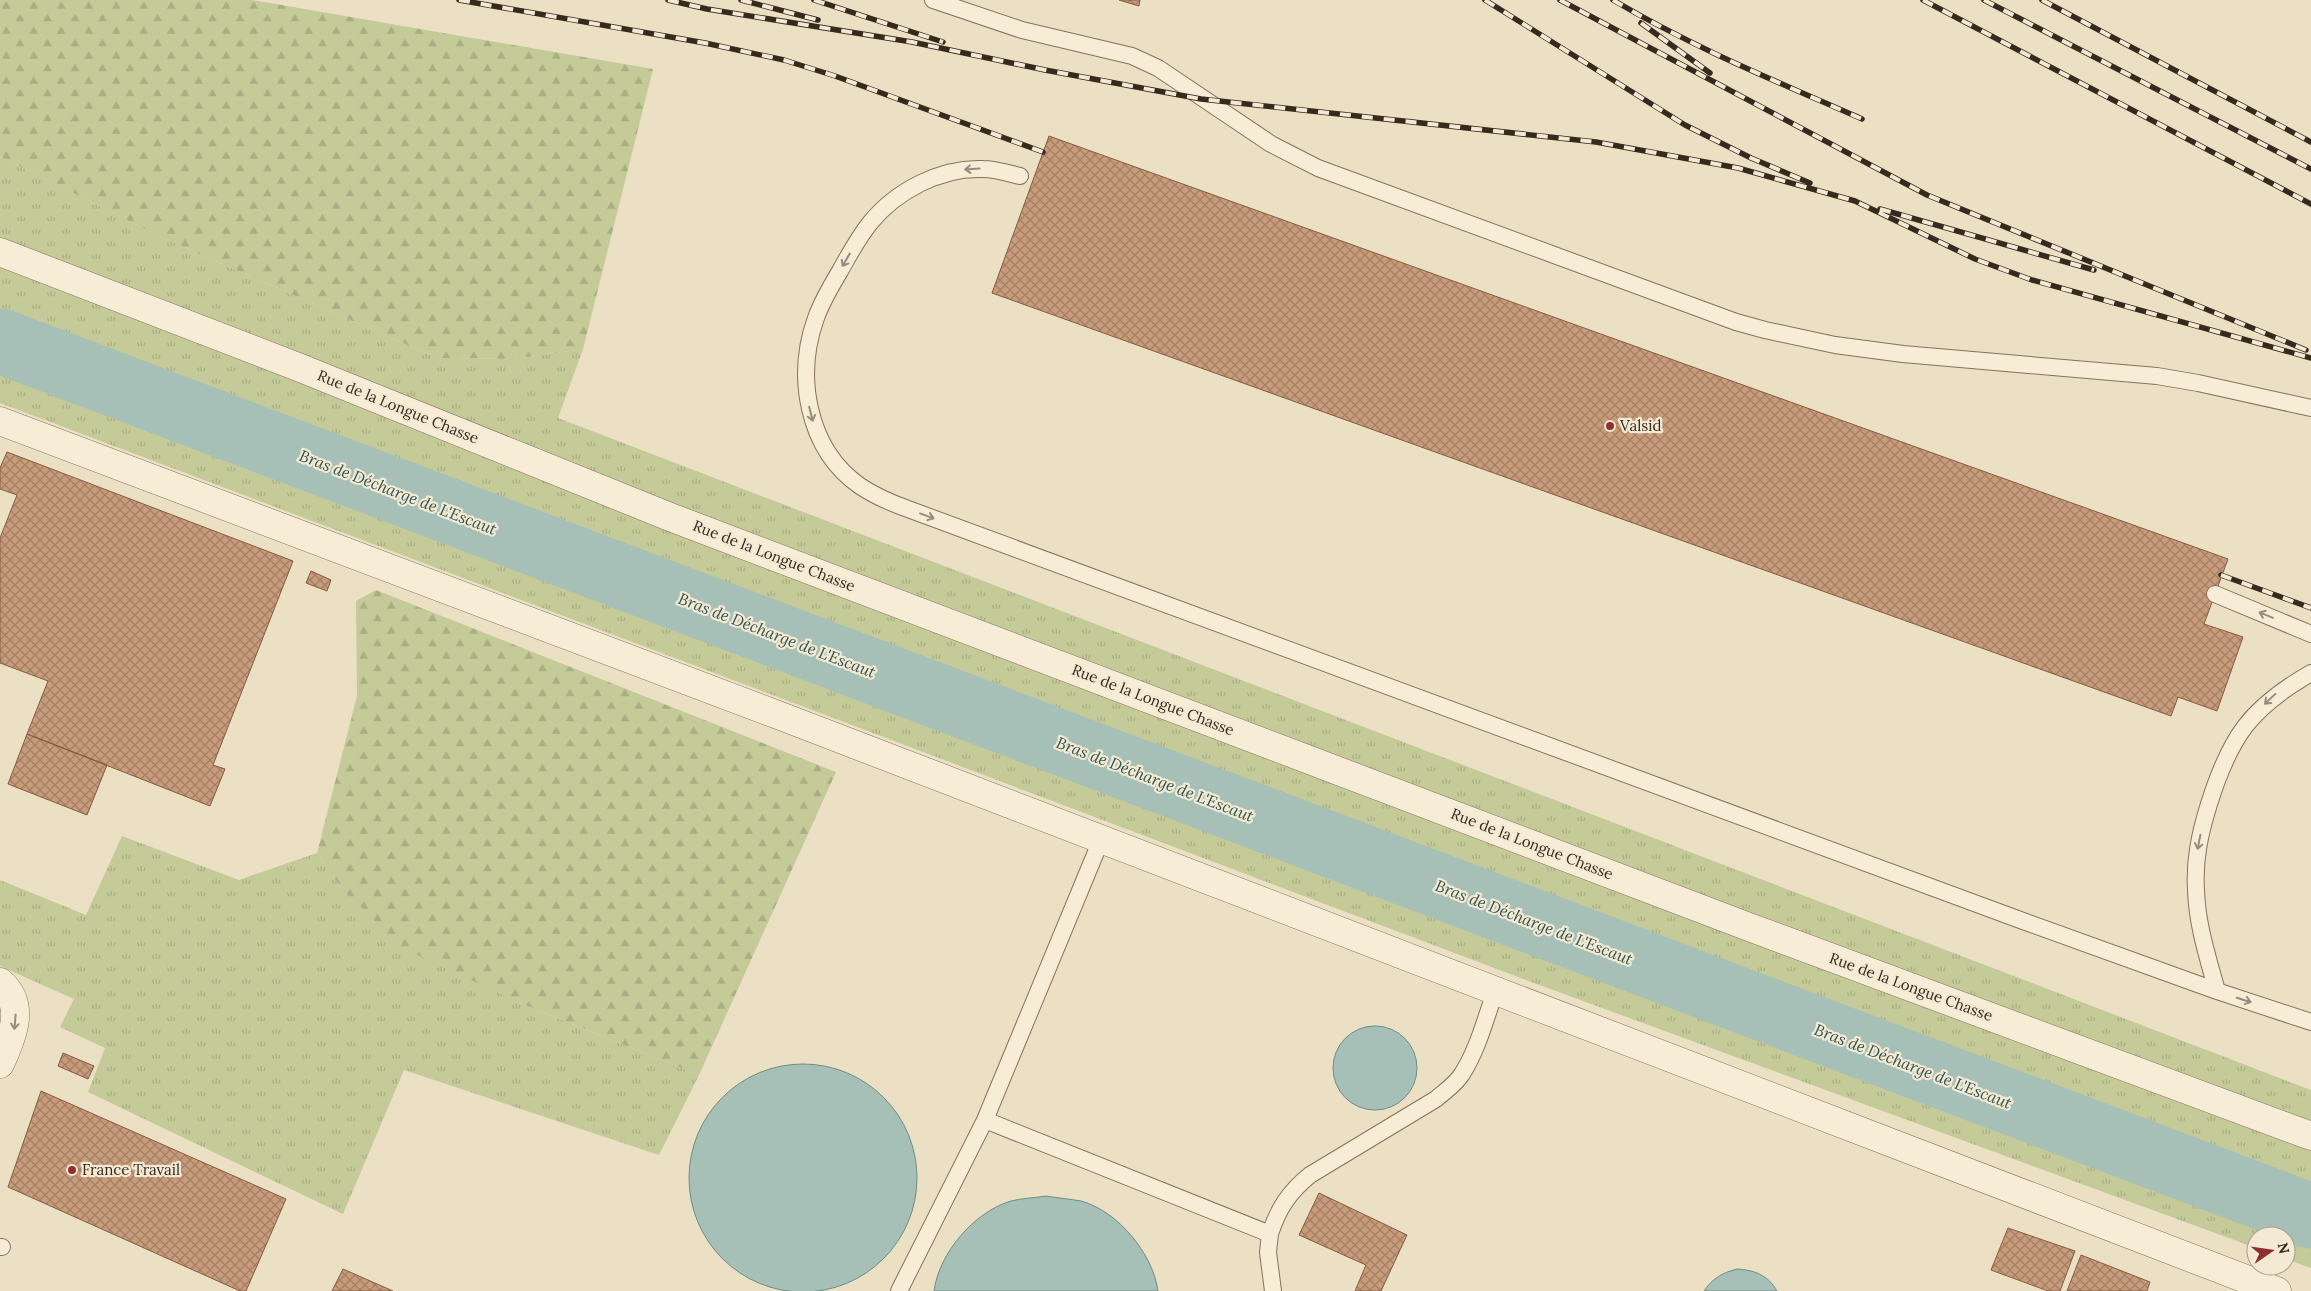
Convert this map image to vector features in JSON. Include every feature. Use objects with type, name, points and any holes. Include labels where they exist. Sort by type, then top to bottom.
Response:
[{"type":"street","name":"Rue de la Longue Chasse","points":[[0,252],[298,367],[670,517],[1721,916],[2311,1136]]},
{"type":"street","points":[[0,421],[788,718],[1101,840],[1496,989],[2276,1291]]},
{"type":"street","points":[[0,982],[6,987],[12,998],[16,1022],[13,1035],[0,1064]]},
{"type":"lane","points":[[933,0],[1022,30],[1132,56],[1158,68],[1271,144],[1318,168],[1736,322],[1835,345],[1903,354],[2157,376],[2311,408]]},
{"type":"lane","points":[[1020,176],[985,169],[969,169],[930,179],[912,188],[882,211],[859,237],[822,302],[815,319],[806,359],[808,401],[813,421],[821,439],[832,457],[859,485],[908,509],[1322,660],[2023,922],[2311,1022]]},
{"type":"lane","points":[[2215,594],[2311,634]]},
{"type":"lane","points":[[2218,991],[2206,952],[2196,891],[2196,864],[2203,823],[2219,772],[2230,749],[2244,727],[2275,695],[2311,673]]},
{"type":"lane","points":[[899,1291],[986,1120],[1101,840]]},
{"type":"lane","points":[[1273,1291],[1268,1252],[1270,1234],[1277,1214],[1286,1199],[1310,1175],[1436,1099],[1450,1088],[1462,1075],[1470,1059],[1496,989]]},
{"type":"lane","points":[[986,1120],[1270,1234]]},
{"type":"green space","points":[[0,0],[252,0],[653,69],[583,349],[514,359],[437,358],[161,237],[0,156]]},
{"type":"green space","points":[[0,156],[161,237],[437,358],[514,359],[583,349],[558,418],[2311,1090],[2311,1268],[2296,1263],[2296,1226],[2246,1226],[2246,1244],[1534,983],[0,403]]},
{"type":"green space","points":[[376,590],[836,772],[699,1075],[520,1003],[402,948],[340,886],[317,853],[357,696],[356,601]]},
{"type":"green space","points":[[122,836],[239,880],[317,853],[340,886],[520,1003],[699,1075],[659,1155],[404,1070],[343,1214],[88,1092],[105,1048],[60,1027],[74,999],[0,966],[0,880],[86,915]]},
{"type":"water","points":[[1375,1026],[1398,1033],[1410,1045],[1417,1068],[1410,1091],[1398,1103],[1375,1110],[1352,1103],[1340,1091],[1333,1068],[1340,1045],[1352,1033]]},
{"type":"water","points":[[803,1064],[825,1066],[847,1073],[866,1083],[884,1097],[898,1115],[908,1134],[915,1156],[917,1178],[915,1200],[908,1222],[898,1241],[884,1259],[866,1273],[847,1283],[825,1290],[803,1292],[781,1290],[759,1283],[740,1273],[722,1259],[708,1241],[698,1222],[691,1200],[689,1178],[691,1156],[698,1134],[708,1115],[722,1097],[740,1083],[759,1073],[781,1066]]},
{"type":"water","points":[[1046,1196],[1081,1201],[1095,1206],[1120,1224],[1132,1236],[1149,1263],[1158,1291],[934,1291],[943,1262],[951,1249],[972,1224],[997,1206],[1020,1199]]},
{"type":"water","points":[[1737,1269],[1760,1274],[1777,1291],[1704,1291],[1718,1277]]},
{"type":"building","points":[[1119,0],[1140,0],[1139,6]]},
{"type":"building","name":"Valsid","points":[[1049,136],[2228,559],[2204,624],[2243,637],[2217,711],[2178,697],[2171,716],[992,293]]},
{"type":"building","points":[[7,452],[293,561],[213,765],[225,769],[210,806],[27,734],[48,681],[0,663],[0,538],[17,495],[0,489],[0,468]]},
{"type":"building","points":[[311,571],[331,580],[327,591],[306,583]]},
{"type":"building","points":[[27,734],[107,765],[87,815],[8,784]]},
{"type":"building","points":[[63,1053],[94,1066],[88,1079],[58,1066]]},
{"type":"building","points":[[41,1091],[286,1199],[246,1291],[240,1291],[8,1187]]},
{"type":"building","points":[[1319,1193],[1407,1235],[1381,1291],[1355,1291],[1366,1265],[1299,1235]]},
{"type":"building","points":[[2008,1228],[2075,1251],[2060,1291],[2048,1291],[1991,1270]]},
{"type":"building","points":[[2081,1255],[2150,1282],[2147,1291],[2067,1291]]},
{"type":"building","points":[[343,1269],[393,1291],[332,1291]]},
{"type":"waterway","name":"Bras de Décharge de L'Escaut","points":[[0,341],[2311,1216]]},
{"type":"railway","points":[[459,0],[705,43],[784,60],[835,76],[1043,152]]},
{"type":"railway","points":[[668,0],[707,9],[912,42],[1045,70],[1201,99],[1596,142],[1738,168],[1855,201],[1975,259],[2032,280],[2311,358]]},
{"type":"railway","points":[[741,0],[818,20]]},
{"type":"railway","points":[[814,0],[943,42]]},
{"type":"railway","points":[[1485,0],[1685,125],[1751,158],[1810,183]]},
{"type":"railway","points":[[1560,0],[1927,195],[2306,350]]},
{"type":"railway","points":[[1613,0],[1704,49],[1862,119]]},
{"type":"railway","points":[[1923,0],[2311,204]]},
{"type":"railway","points":[[1984,0],[2311,169]]},
{"type":"railway","points":[[2042,0],[2311,142]]},
{"type":"railway","points":[[1641,23],[1710,73]]},
{"type":"railway","points":[[1880,209],[2094,270]]},
{"type":"railway","points":[[2221,575],[2311,608]]},
{"type":"place","name":"Valsid","points":[[1610,426]]},
{"type":"place","name":"France Travail","points":[[72,1170]]}]
